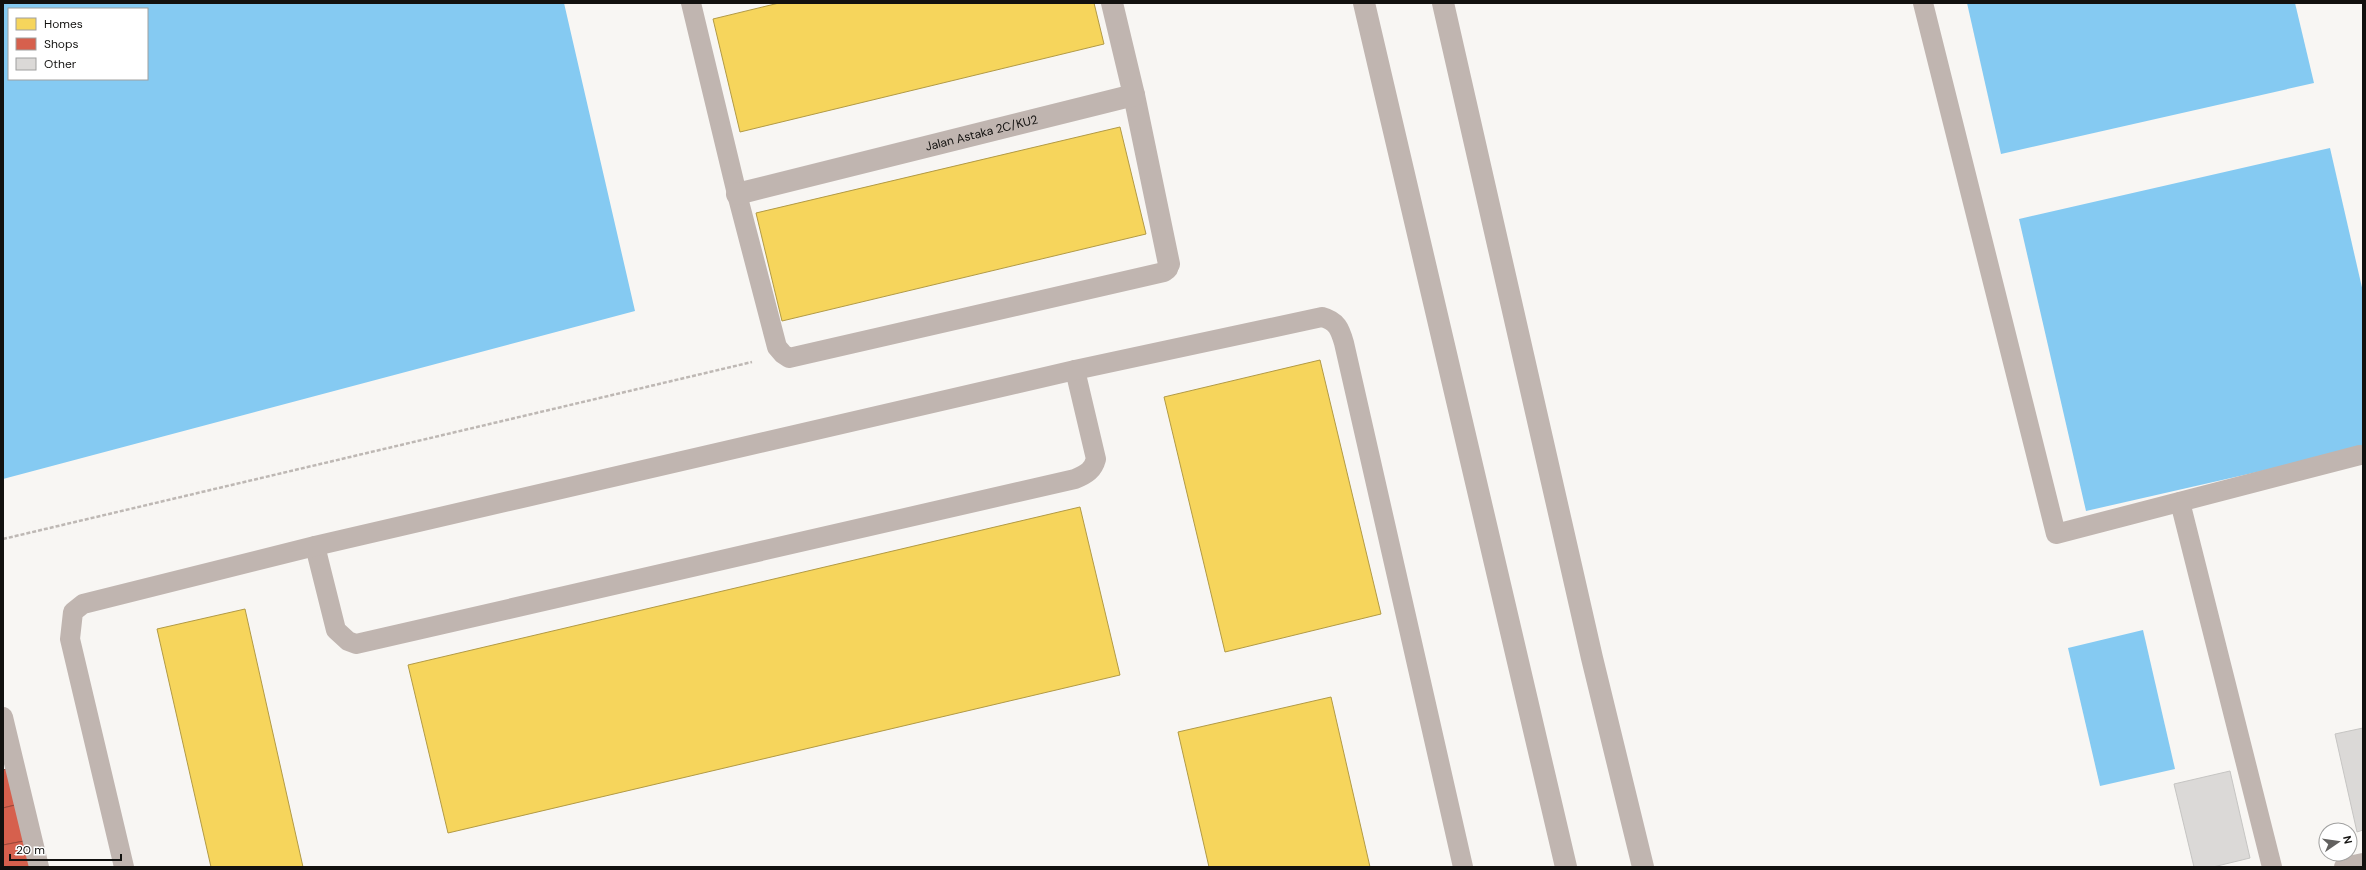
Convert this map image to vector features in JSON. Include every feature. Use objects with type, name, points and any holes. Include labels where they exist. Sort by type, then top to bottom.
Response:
[{"type":"street","points":[[1112,3],[1134,95],[1169,264]]},
{"type":"street","points":[[1364,3],[1566,867]]},
{"type":"street","points":[[1443,3],[1587,635],[1642,867]]},
{"type":"street","name":"Jalan Astaka 2C/KU2","points":[[737,194],[1134,95]]},
{"type":"lane","points":[[691,3],[737,194],[777,347],[782,354],[789,358],[1156,274],[1164,272],[1168,269],[1169,264]]},
{"type":"lane","points":[[1923,3],[2056,534],[2360,455]]},
{"type":"lane","points":[[124,867],[70,639],[73,612],[83,604],[94,600],[315,546],[1075,370],[1310,318],[1322,317],[1332,319],[1340,327],[1463,867]]},
{"type":"lane","points":[[315,546],[336,630],[348,641],[356,644],[1075,479],[1086,474],[1094,467],[1096,459],[1075,370]]},
{"type":"lane","points":[[2180,502],[2272,867]]},
{"type":"lane","points":[[3,717],[39,867]]},
{"type":"lane","points":[[2344,867],[2363,863]]},
{"type":"path","points":[[3,539],[782,354]]},
{"type":"water","points":[[3,3],[564,3],[635,311],[3,479]]},
{"type":"water","points":[[1967,3],[2295,3],[2314,83],[2001,154]]},
{"type":"water","points":[[2330,148],[2363,292],[2363,448],[2086,511],[2019,219]]},
{"type":"water","points":[[2143,630],[2175,769],[2100,786],[2068,648]]},
{"type":"building: Homes","points":[[779,3],[1094,3],[1104,44],[740,132],[713,19]]},
{"type":"building: Homes","points":[[1120,127],[1146,234],[782,321],[756,213]]},
{"type":"building: Homes","points":[[1320,360],[1381,614],[1225,652],[1164,397]]},
{"type":"building: Homes","points":[[1080,507],[1120,675],[448,833],[408,665]]},
{"type":"building: Homes","points":[[245,609],[303,867],[211,867],[157,629]]},
{"type":"building: Homes","points":[[1331,697],[1370,867],[1209,867],[1178,732]]},
{"type":"building: Shops","points":[[7,769],[15,805],[3,808],[3,770]]},
{"type":"building: Shops","points":[[15,805],[24,841],[3,845],[3,808]]},
{"type":"building: Shops","points":[[24,841],[30,867],[3,867],[3,845]]},
{"type":"building: Other","points":[[2363,728],[2363,830],[2358,832],[2358,822],[2355,822],[2335,734]]},
{"type":"building: Other","points":[[2230,771],[2250,858],[2213,867],[2194,867],[2174,784]]}]
